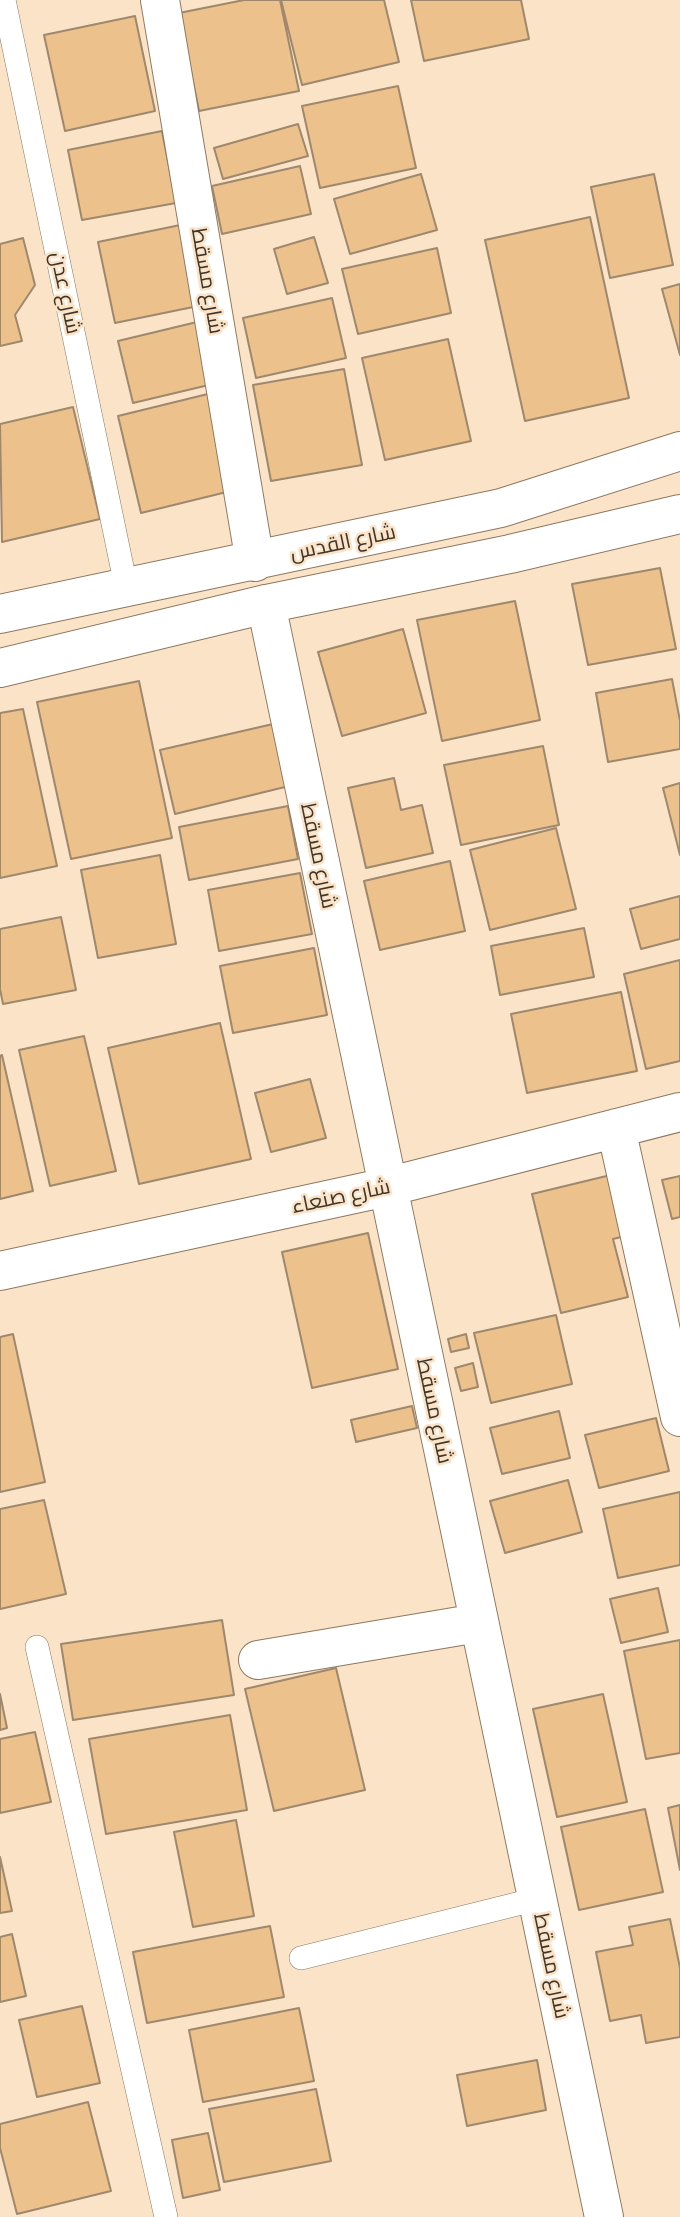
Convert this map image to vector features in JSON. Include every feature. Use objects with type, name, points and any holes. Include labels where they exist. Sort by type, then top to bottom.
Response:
[{"type":"street","name":"شارع مسقط","points":[[160,0],[255,562]]},
{"type":"street","name":"شارع القدس","points":[[0,614],[501,508],[680,451]]},
{"type":"street","name":"شارع القدس","points":[[0,668],[266,604],[510,554],[680,514]]},
{"type":"street","name":"شارع مسقط","points":[[266,604],[604,2217]]},
{"type":"street","name":"شارع صنعاء","points":[[0,1271],[387,1187],[680,1112]]},
{"type":"street","points":[[616,1128],[680,1417]]},
{"type":"street","points":[[258,1660],[478,1623]]},
{"type":"lane","name":"شارع عدن","points":[[4,0],[125,586]]},
{"type":"lane","points":[[37,1647],[166,2217]]},
{"type":"lane","points":[[301,1958],[537,1899]]},
{"type":"building","points":[[244,0],[280,0],[299,91],[199,111],[179,13]]},
{"type":"building","points":[[281,0],[384,0],[399,62],[302,85]]},
{"type":"building","points":[[411,0],[521,0],[529,39],[424,61]]},
{"type":"building","points":[[135,16],[155,111],[65,131],[44,35]]},
{"type":"building","points":[[398,86],[416,168],[320,188],[302,106]]},
{"type":"building","points":[[298,124],[308,156],[223,179],[214,148]]},
{"type":"building","points":[[162,131],[176,203],[82,220],[68,150]]},
{"type":"building","points":[[300,166],[311,214],[222,234],[212,186]]},
{"type":"building","points":[[421,174],[437,230],[350,254],[334,199]]},
{"type":"building","points":[[654,174],[673,265],[610,278],[591,187]]},
{"type":"building","points":[[590,217],[629,398],[525,421],[485,240]]},
{"type":"building","points":[[185,224],[203,305],[115,323],[98,242]]},
{"type":"building","points":[[314,237],[328,283],[287,294],[274,249]]},
{"type":"building","points":[[23,238],[35,285],[15,315],[22,341],[0,346],[0,244]]},
{"type":"building","points":[[437,248],[451,313],[358,334],[342,269]]},
{"type":"building","points":[[680,284],[680,355],[662,289]]},
{"type":"building","points":[[332,298],[346,358],[256,378],[243,318]]},
{"type":"building","points":[[197,322],[213,384],[133,403],[118,341]]},
{"type":"building","points":[[448,339],[471,441],[385,460],[362,358]]},
{"type":"building","points":[[344,369],[362,465],[271,481],[253,385]]},
{"type":"building","points":[[216,392],[239,489],[141,513],[118,416]]},
{"type":"building","points":[[73,407],[100,519],[2,542],[0,424]]},
{"type":"building","points":[[660,568],[676,649],[588,665],[572,584]]},
{"type":"building","points":[[515,601],[540,720],[442,741],[417,620]]},
{"type":"building","points":[[403,629],[426,713],[342,736],[318,652]]},
{"type":"building","points":[[672,679],[680,721],[680,749],[608,762],[596,693]]},
{"type":"building","points":[[139,681],[172,838],[71,859],[37,702]]},
{"type":"building","points":[[23,709],[57,866],[0,878],[0,713]]},
{"type":"building","points":[[273,724],[289,786],[175,814],[160,750]]},
{"type":"building","points":[[543,746],[559,825],[461,845],[444,765]]},
{"type":"building","points":[[394,778],[401,810],[422,805],[433,853],[366,868],[348,788]]},
{"type":"building","points":[[680,783],[680,855],[663,788]]},
{"type":"building","points":[[288,806],[298,859],[189,880],[179,827]]},
{"type":"building","points":[[556,828],[576,909],[490,930],[470,850]]},
{"type":"building","points":[[160,855],[176,944],[98,958],[81,870]]},
{"type":"building","points":[[450,861],[465,931],[380,950],[364,881]]},
{"type":"building","points":[[300,873],[312,934],[219,951],[208,890]]},
{"type":"building","points":[[680,896],[680,939],[641,949],[630,909]]},
{"type":"building","points":[[61,917],[76,990],[3,1004],[0,989],[0,929]]},
{"type":"building","points":[[584,928],[594,977],[500,995],[491,946]]},
{"type":"building","points":[[314,948],[327,1015],[233,1033],[220,966]]},
{"type":"building","points":[[680,960],[680,1061],[646,1069],[624,974]]},
{"type":"building","points":[[621,992],[637,1071],[527,1093],[511,1014]]},
{"type":"building","points":[[220,1023],[251,1159],[139,1184],[108,1048]]},
{"type":"building","points":[[84,1036],[116,1171],[50,1186],[19,1050]]},
{"type":"building","points":[[2,1055],[33,1191],[0,1199],[0,1056]]},
{"type":"building","points":[[310,1079],[326,1138],[271,1152],[255,1093]]},
{"type":"building","points":[[619,1173],[634,1234],[613,1239],[628,1297],[561,1313],[532,1194]]},
{"type":"building","points":[[680,1176],[680,1217],[672,1219],[662,1180]]},
{"type":"building","points":[[368,1233],[398,1369],[312,1388],[282,1252]]},
{"type":"building","points":[[556,1315],[572,1384],[491,1403],[474,1333]]},
{"type":"building","points":[[13,1334],[45,1482],[0,1492],[0,1337]]},
{"type":"building","points":[[466,1334],[469,1348],[451,1352],[448,1339]]},
{"type":"building","points":[[473,1363],[478,1387],[461,1391],[455,1368]]},
{"type":"building","points":[[412,1406],[417,1428],[356,1442],[351,1420]]},
{"type":"building","points":[[559,1411],[570,1458],[502,1474],[490,1428]]},
{"type":"building","points":[[656,1418],[669,1471],[599,1488],[585,1435]]},
{"type":"building","points":[[568,1480],[582,1532],[505,1553],[490,1501]]},
{"type":"building","points":[[680,1492],[680,1565],[618,1578],[603,1509]]},
{"type":"building","points":[[44,1500],[66,1594],[0,1609],[0,1509]]},
{"type":"building","points":[[658,1588],[668,1632],[621,1643],[610,1599]]},
{"type":"building","points":[[222,1620],[234,1695],[73,1720],[61,1644]]},
{"type":"building","points":[[680,1640],[680,1753],[646,1759],[624,1651]]},
{"type":"building","points":[[336,1668],[365,1790],[274,1811],[245,1689]]},
{"type":"building","points":[[0,1694],[7,1728],[0,1730]]},
{"type":"building","points":[[603,1694],[627,1802],[557,1817],[533,1709]]},
{"type":"building","points":[[230,1715],[247,1810],[106,1834],[89,1739]]},
{"type":"building","points":[[35,1732],[51,1802],[0,1813],[0,1739]]},
{"type":"building","points":[[680,1805],[680,1870],[668,1808]]},
{"type":"building","points":[[645,1809],[663,1892],[579,1910],[561,1827]]},
{"type":"building","points":[[236,1820],[254,1916],[193,1927],[174,1832]]},
{"type":"building","points":[[0,1857],[12,1911],[0,1913]]},
{"type":"building","points":[[670,1919],[680,1968],[680,2037],[646,2043],[641,2015],[610,2021],[596,1952],[633,1945],[629,1927]]},
{"type":"building","points":[[270,1926],[284,1997],[147,2023],[133,1952]]},
{"type":"building","points":[[12,1934],[26,1996],[0,2002],[0,1937]]},
{"type":"building","points":[[82,2006],[100,2083],[37,2097],[19,2020]]},
{"type":"building","points":[[299,2008],[314,2081],[203,2102],[189,2030]]},
{"type":"building","points":[[537,2060],[546,2110],[467,2126],[457,2075]]},
{"type":"building","points":[[316,2089],[331,2161],[224,2182],[209,2109]]},
{"type":"building","points":[[88,2102],[111,2191],[17,2214],[0,2148],[0,2124]]},
{"type":"building","points":[[208,2133],[220,2190],[183,2198],[172,2140]]}]
